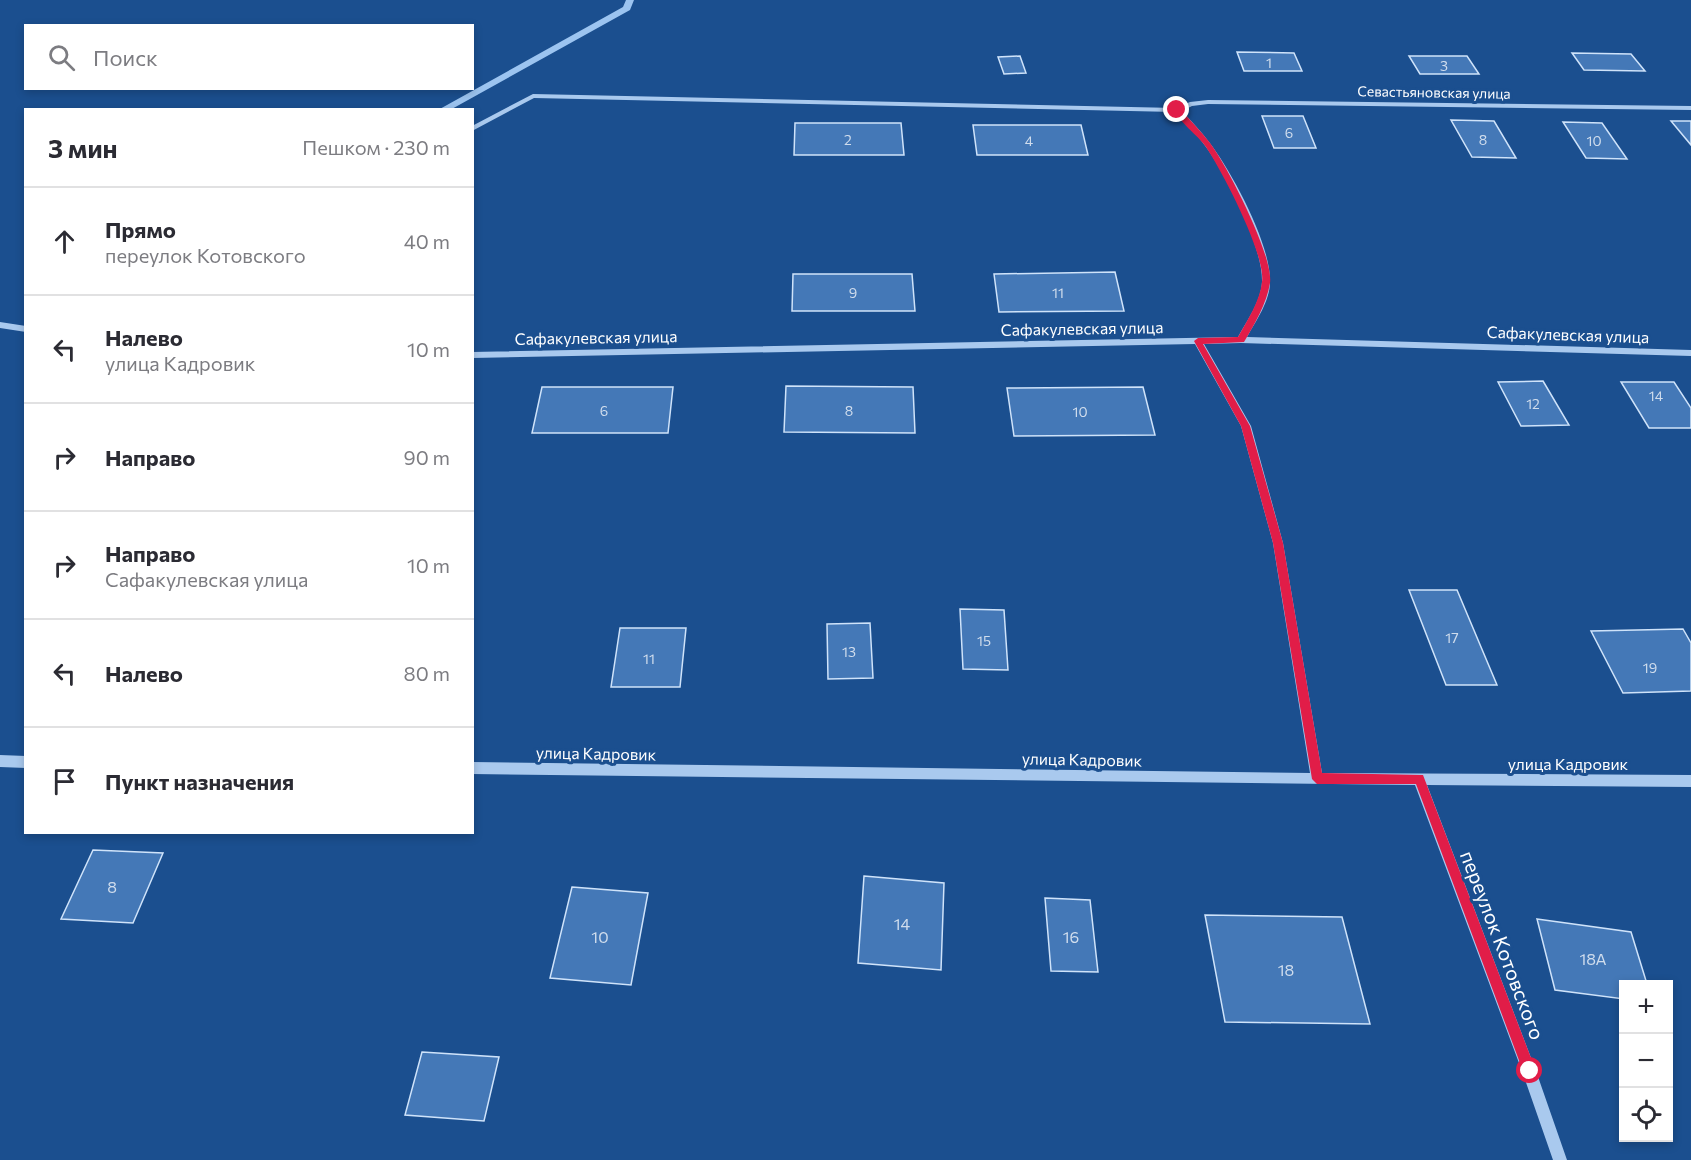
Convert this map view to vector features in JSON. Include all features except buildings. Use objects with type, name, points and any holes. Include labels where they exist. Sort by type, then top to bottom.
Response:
[{"type":"street","name":"Севастьяновская улица","points":[[474,128],[533,96],[1177,110],[1190,104],[1208,102],[1691,108]]},
{"type":"street","points":[[1177,110],[1209,146],[1237,197],[1261,252],[1266,282],[1254,315],[1241,340]]},
{"type":"street","points":[[0,325],[24,329]]},
{"type":"street","name":"Сафакулевская улица","points":[[474,355],[1241,340],[1691,352]]},
{"type":"street","points":[[1198,341],[1246,426],[1275,532],[1317,779]]},
{"type":"street","points":[[0,761],[24,762]]},
{"type":"street","name":"улица Кадровик","points":[[474,768],[1317,779],[1691,781]]},
{"type":"street","name":"переулок Котовского","points":[[1419,779],[1530,1071],[1560,1160]]},
{"type":"waterway","points":[[446,108],[627,8],[630,0]]},
{"type":"route","points":[[1177,110],[1209,146],[1237,197],[1261,252],[1266,282],[1254,315],[1241,340],[1198,341],[1246,426],[1278,543],[1317,779],[1419,779],[1530,1071]]}]
